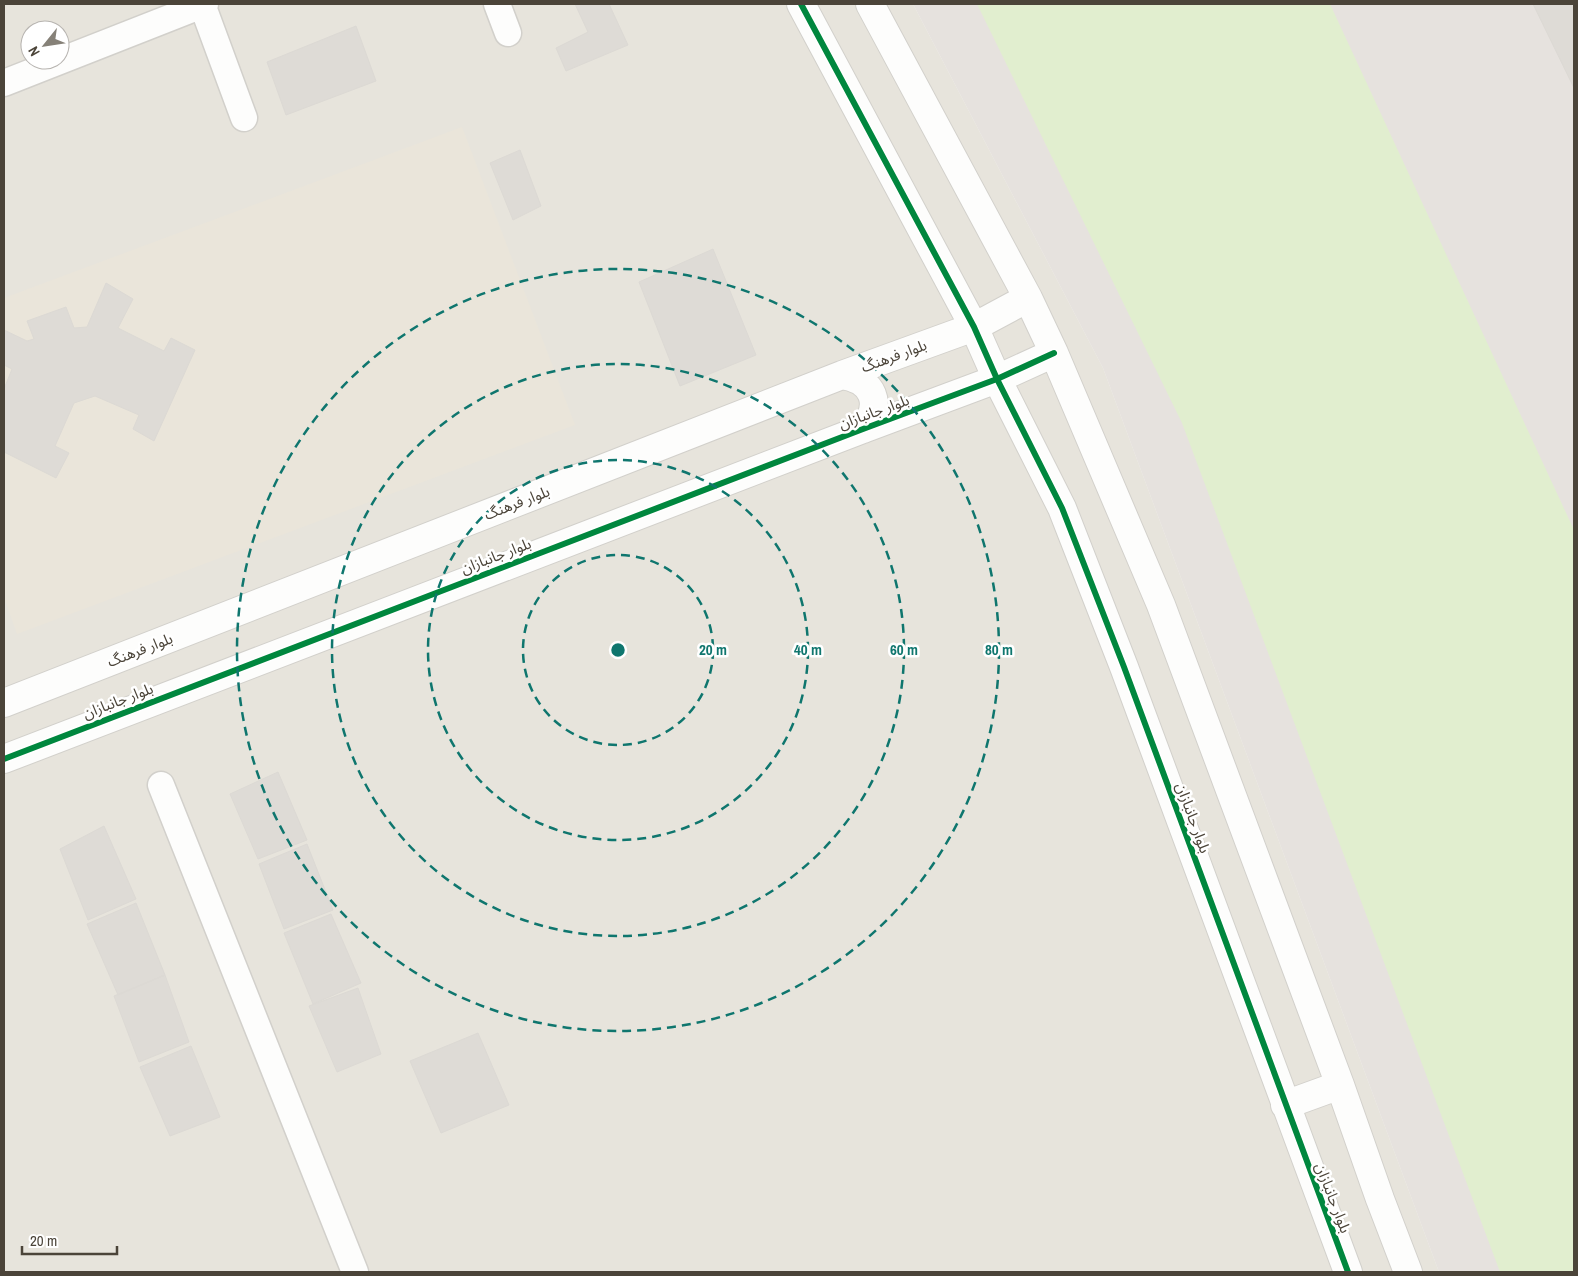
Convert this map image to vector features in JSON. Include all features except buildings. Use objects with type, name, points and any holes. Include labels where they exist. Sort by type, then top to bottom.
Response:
[{"type":"street","points":[[4,83],[203,4],[244,118]]},
{"type":"street","points":[[497,4],[508,33]]},
{"type":"street","name":"بلوار جانبازان","points":[[801,4],[974,326],[997,380],[1062,508],[1124,667],[1348,1272]]},
{"type":"street","points":[[870,4],[1028,298],[1054,353],[1161,605],[1408,1272]]},
{"type":"street","name":"بلوار فرهنگ","points":[[4,704],[842,375],[974,326],[1028,298]]},
{"type":"street","name":"بلوار جانبازان","points":[[4,759],[863,429],[997,380],[1054,353]]},
{"type":"street","points":[[842,375],[854,377],[865,384],[872,395],[874,407],[871,420],[863,429]]},
{"type":"street","points":[[161,784],[355,1272]]},
{"type":"street","points":[[1285,1105],[1340,1085]]},
{"type":"shaded area","points":[[4,4],[913,4],[1103,368],[1439,1272],[4,1272]]},
{"type":"shaded area","points":[[913,4],[1574,4],[1574,1272],[1439,1272],[1103,368]]},
{"type":"shaded area","points":[[462,127],[575,425],[17,634],[4,597],[4,298]]},
{"type":"green space","points":[[977,4],[1330,4],[1574,530],[1574,1272],[1500,1272],[1182,423]]},
{"type":"cycle path","points":[[801,4],[974,327],[997,379],[1062,508],[1124,667],[1348,1272]]},
{"type":"cycle path","points":[[4,759],[997,379],[1054,353]]}]
